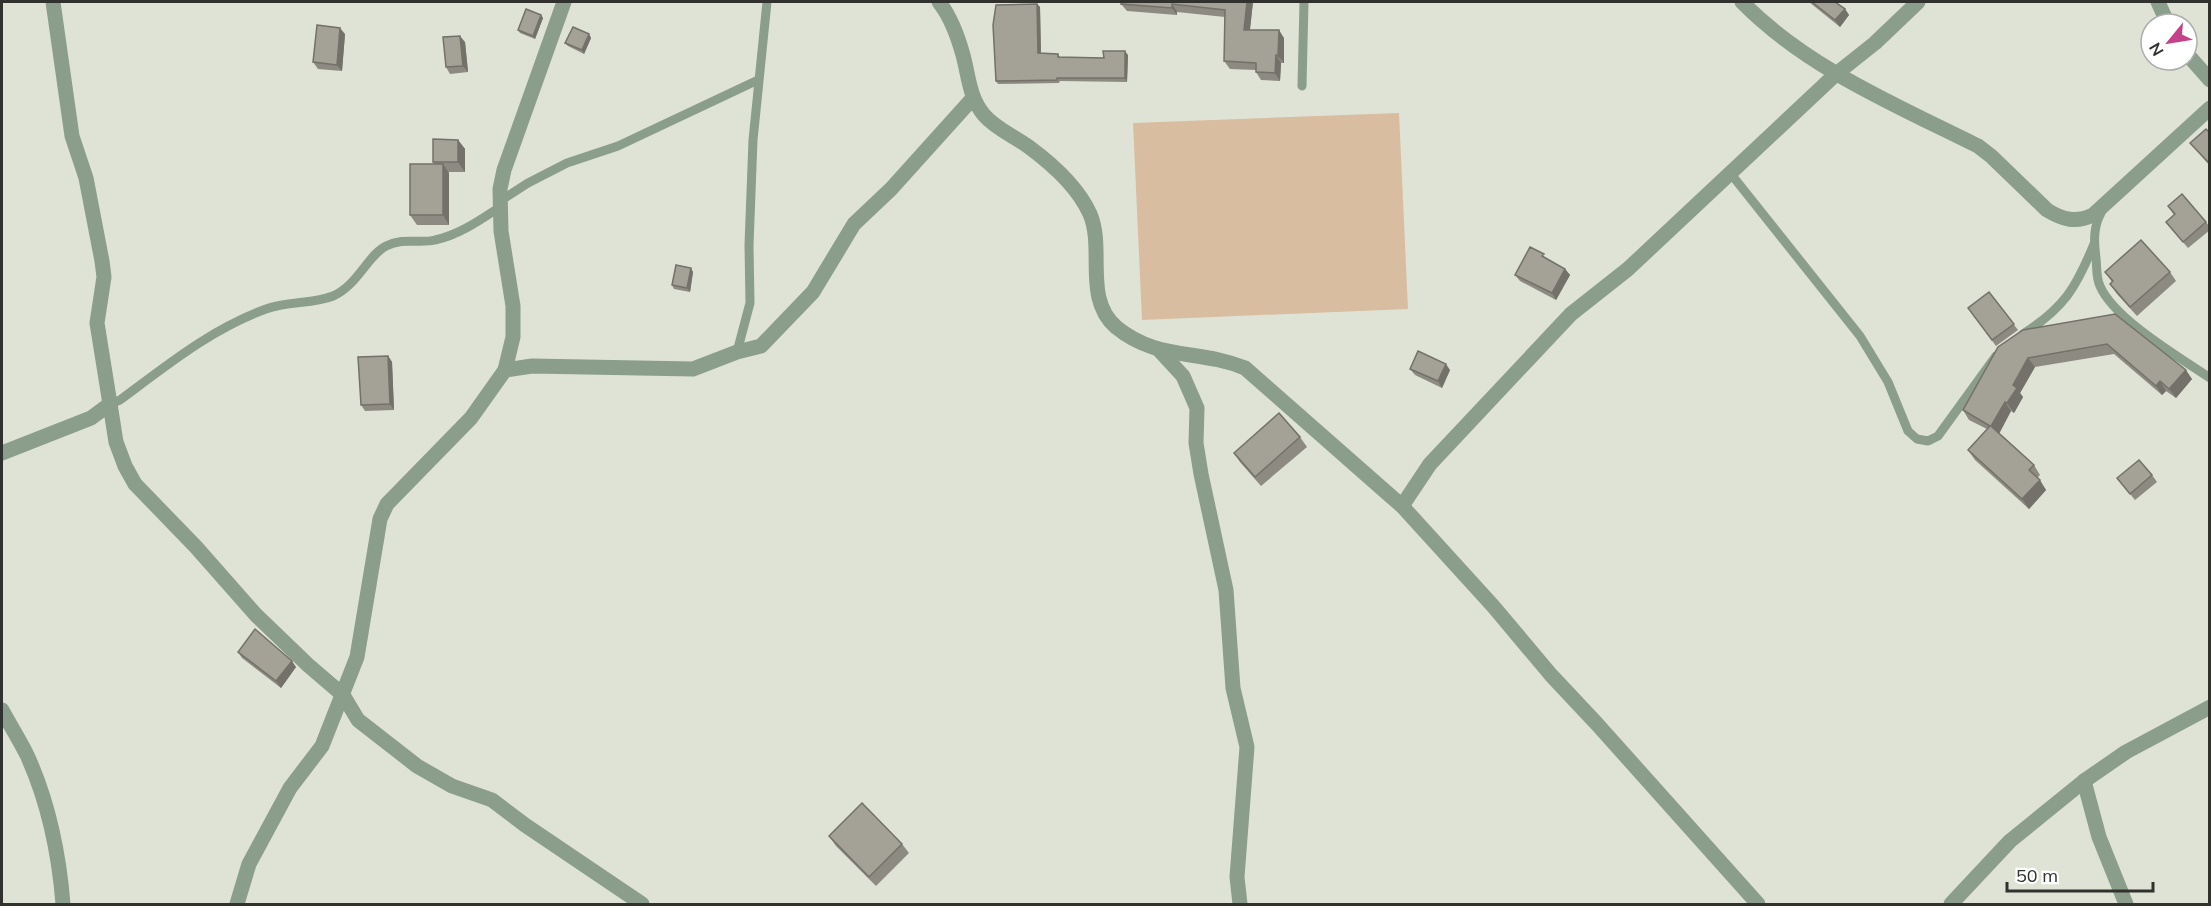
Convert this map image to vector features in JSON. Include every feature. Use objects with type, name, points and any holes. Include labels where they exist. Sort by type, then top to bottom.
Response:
[{"type":"street","points":[[53,2],[72,136],[86,178],[102,261],[104,278],[97,323],[116,442],[124,466],[135,484],[256,615],[342,695],[358,720],[417,766],[452,786],[492,800],[642,904]]},
{"type":"street","points":[[237,904],[249,864],[290,788],[322,746],[357,657],[380,519],[387,504],[471,418],[505,370],[513,337],[513,306],[501,231],[500,204],[504,170],[564,2]]},
{"type":"street","points":[[939,2],[955,30],[973,98],[984,115],[1029,147],[1064,177],[1080,196],[1091,216],[1096,281],[1101,304],[1114,325],[1134,339],[1159,350],[1226,360],[1245,368],[1401,506],[1758,904]]},
{"type":"street","points":[[1742,2],[1756,16],[1836,74],[1978,146],[2047,210],[2058,217],[2070,220],[2083,220],[2093,215],[2210,108]]},
{"type":"street","points":[[1401,506],[1430,464],[1571,314],[1628,269],[1836,74],[1875,43],[1918,2]]},
{"type":"street","points":[[2199,68],[2210,80]]},
{"type":"street","points":[[505,370],[532,366],[693,369],[737,352],[761,346],[813,292],[854,225],[891,189],[973,98]]},
{"type":"street","points":[[1159,350],[1183,376],[1197,408],[1196,443],[1226,590],[1233,688],[1247,747],[1237,877],[1240,904]]},
{"type":"street","points":[[2,453],[90,418],[110,404]]},
{"type":"street","points":[[1951,904],[2010,841],[2084,781],[2126,752],[2210,707]]},
{"type":"street","points":[[2,710],[27,755],[42,798],[59,864],[63,904]]},
{"type":"street","points":[[2084,781],[2099,837],[2126,904]]},
{"type":"lane","points":[[737,352],[750,303],[749,245],[753,140],[767,2]]},
{"type":"lane","points":[[1302,86],[1304,2]]},
{"type":"lane","points":[[110,404],[120,400],[178,357],[223,328],[268,308],[333,296],[352,283],[384,247],[396,242],[433,241],[479,222],[528,183],[567,163],[618,146],[758,80]]},
{"type":"lane","points":[[1731,174],[1860,336],[1888,382],[1908,430],[1917,439],[1928,441],[1938,436],[1991,360],[2005,347]]},
{"type":"lane","points":[[2108,202],[2097,221],[2094,244],[2099,284],[2109,303],[2210,378]]},
{"type":"lane","points":[[2014,341],[2041,323],[2062,303],[2079,280],[2094,244]]},
{"type":"shaded area","points":[[1399,113],[1408,309],[1142,320],[1133,123]]},
{"type":"building","points":[[1122,2],[1247,2],[1244,30],[1279,30],[1275,73],[1256,72],[1256,63],[1224,61],[1225,10],[1172,4],[1172,8],[1121,4]]},
{"type":"building","points":[[1812,2],[1835,2],[1845,9],[1835,20]]},
{"type":"building","points":[[1037,4],[1038,53],[1058,54],[1058,57],[1104,58],[1103,51],[1125,51],[1125,78],[996,81],[993,25],[996,5]]},
{"type":"building","points":[[526,9],[541,15],[533,36],[518,30]]},
{"type":"building","points":[[317,25],[340,28],[337,65],[313,62]]},
{"type":"building","points":[[573,27],[589,34],[582,50],[565,43]]},
{"type":"building","points":[[460,36],[463,66],[446,67],[443,37]]},
{"type":"building","points":[[2206,129],[2210,133],[2210,164],[2190,143]]},
{"type":"building","points":[[433,139],[458,140],[458,162],[433,162]]},
{"type":"building","points":[[410,164],[443,164],[443,215],[410,215]]},
{"type":"building","points":[[2182,194],[2206,222],[2183,242],[2166,222],[2175,214],[2168,206]]},
{"type":"building","points":[[2141,240],[2170,272],[2130,307],[2110,284],[2113,281],[2105,272]]},
{"type":"building","points":[[1530,247],[1565,269],[1552,293],[1515,275]]},
{"type":"building","points":[[676,265],[691,268],[687,288],[672,285]]},
{"type":"building","points":[[1989,292],[2014,324],[1992,340],[1968,308]]},
{"type":"building","points":[[2115,314],[2186,370],[2169,389],[2160,381],[2156,386],[2107,344],[2028,358],[2013,385],[2017,388],[2007,403],[2005,402],[1991,426],[2034,465],[2029,470],[2040,480],[2022,499],[1968,450],[1990,426],[1963,410],[1998,347],[2023,330]]},
{"type":"building","points":[[1418,351],[1446,364],[1438,381],[1410,369]]},
{"type":"building","points":[[388,356],[390,404],[361,405],[358,357]]},
{"type":"building","points":[[1279,413],[1300,437],[1255,477],[1234,453]]},
{"type":"building","points":[[2139,460],[2152,475],[2130,494],[2117,478]]},
{"type":"building","points":[[255,629],[292,661],[276,681],[238,652]]},
{"type":"building","points":[[862,803],[902,844],[869,877],[829,836]]}]
